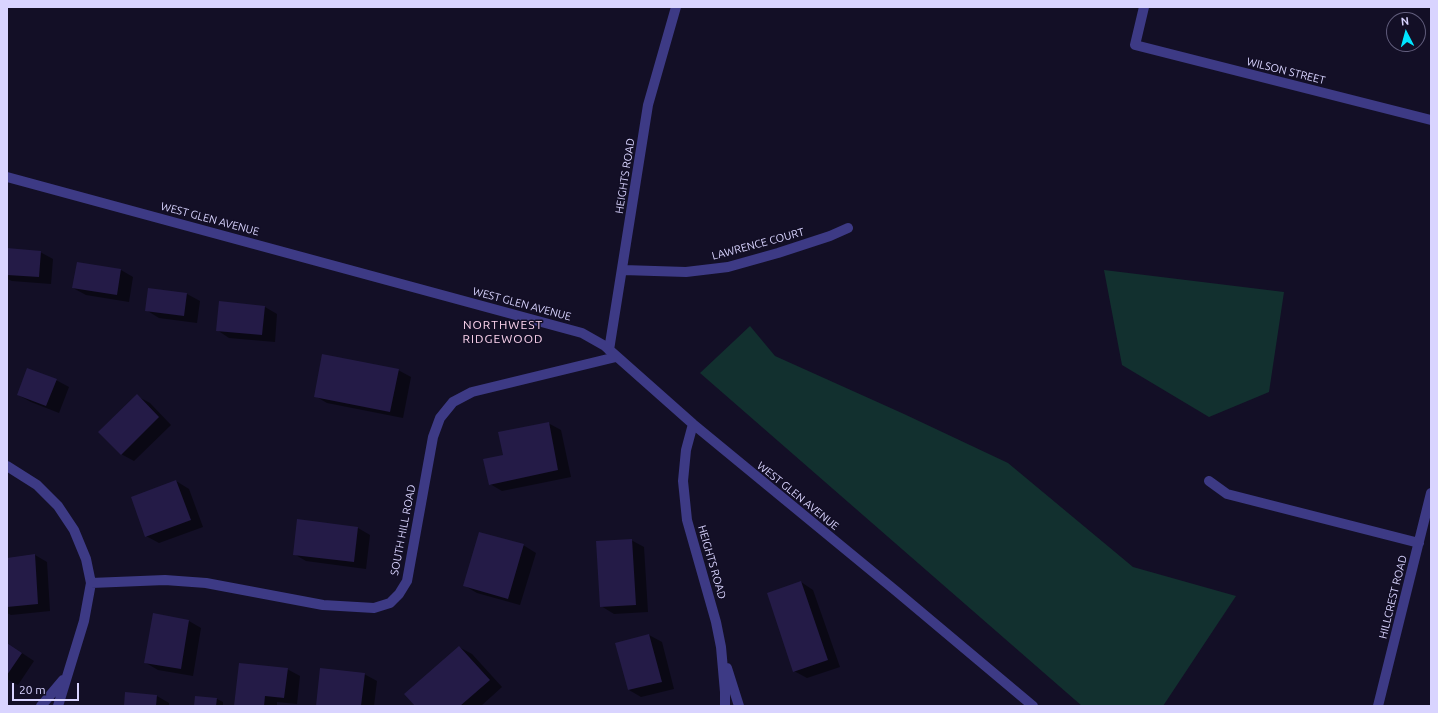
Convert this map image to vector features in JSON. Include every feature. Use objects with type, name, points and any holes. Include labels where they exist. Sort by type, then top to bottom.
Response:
[{"type":"street","name":"HEIGHTS ROAD","points":[[612,354],[622,270],[648,105],[676,7]]},
{"type":"street","name":"WILSON STREET","points":[[1144,7],[1135,45],[1431,120]]},
{"type":"street","name":"WEST GLEN AVENUE","points":[[7,177],[582,333],[604,346],[692,424],[896,591],[1033,706]]},
{"type":"street","name":"LAWRENCE COURT","points":[[622,270],[686,272],[728,266],[778,253],[830,236],[848,228]]},
{"type":"street","name":"SOUTH HILL ROAD","points":[[90,583],[165,580],[206,583],[323,605],[374,608],[390,603],[399,594],[407,581],[433,437],[440,418],[453,402],[472,392],[612,354]]},
{"type":"street","name":"HEIGHTS ROAD","points":[[692,424],[686,450],[684,481],[687,520],[716,622],[721,647],[725,706]]},
{"type":"street","points":[[7,466],[37,485],[58,506],[74,530],[86,560],[90,583],[84,621],[58,706]]},
{"type":"street","points":[[1209,481],[1227,494],[1419,543]]},
{"type":"street","name":"HILLCREST ROAD","points":[[1378,706],[1431,494]]},
{"type":"street","points":[[721,647],[739,706]]},
{"type":"street","points":[[41,706],[69,672]]},
{"type":"green space","points":[[1104,270],[1284,292],[1269,392],[1209,417],[1122,365]]},
{"type":"green space","points":[[750,326],[775,356],[1008,463],[1133,567],[1236,596],[1163,706],[1082,706],[700,373]]},
{"type":"building","points":[[7,248],[41,251],[39,277],[7,275]]},
{"type":"building","points":[[77,262],[121,269],[117,295],[72,288]]},
{"type":"building","points":[[148,288],[187,293],[184,316],[145,311]]},
{"type":"building","points":[[219,301],[265,306],[262,335],[216,331]]},
{"type":"building","points":[[322,354],[399,369],[390,412],[314,397]]},
{"type":"building","points":[[27,368],[57,379],[46,406],[17,395]]},
{"type":"building","points":[[137,394],[159,417],[121,455],[98,432]]},
{"type":"building","points":[[549,422],[558,470],[489,485],[483,459],[503,455],[498,432]]},
{"type":"building","points":[[176,480],[191,520],[145,537],[131,497]]},
{"type":"building","points":[[297,519],[358,527],[354,562],[293,555]]},
{"type":"building","points":[[479,532],[524,544],[508,599],[463,586]]},
{"type":"building","points":[[632,539],[636,605],[600,607],[596,541]]},
{"type":"building","points":[[35,554],[38,604],[7,607],[7,558]]},
{"type":"building","points":[[801,581],[828,660],[793,672],[767,593]]},
{"type":"building","points":[[153,613],[189,620],[181,669],[144,663]]},
{"type":"building","points":[[649,634],[662,682],[628,690],[615,643]]},
{"type":"building","points":[[7,643],[22,653],[7,675]]},
{"type":"building","points":[[459,646],[490,680],[460,706],[415,706],[404,694]]},
{"type":"building","points":[[239,663],[288,668],[284,698],[265,696],[264,706],[234,706]]},
{"type":"building","points":[[320,668],[365,673],[361,706],[316,706]]},
{"type":"building","points":[[125,692],[157,695],[156,706],[124,706]]},
{"type":"building","points":[[195,696],[217,698],[216,706],[194,706]]},
{"type":"district","name":"NORTHWEST RIDGEWOOD","points":[[503,332]]}]
